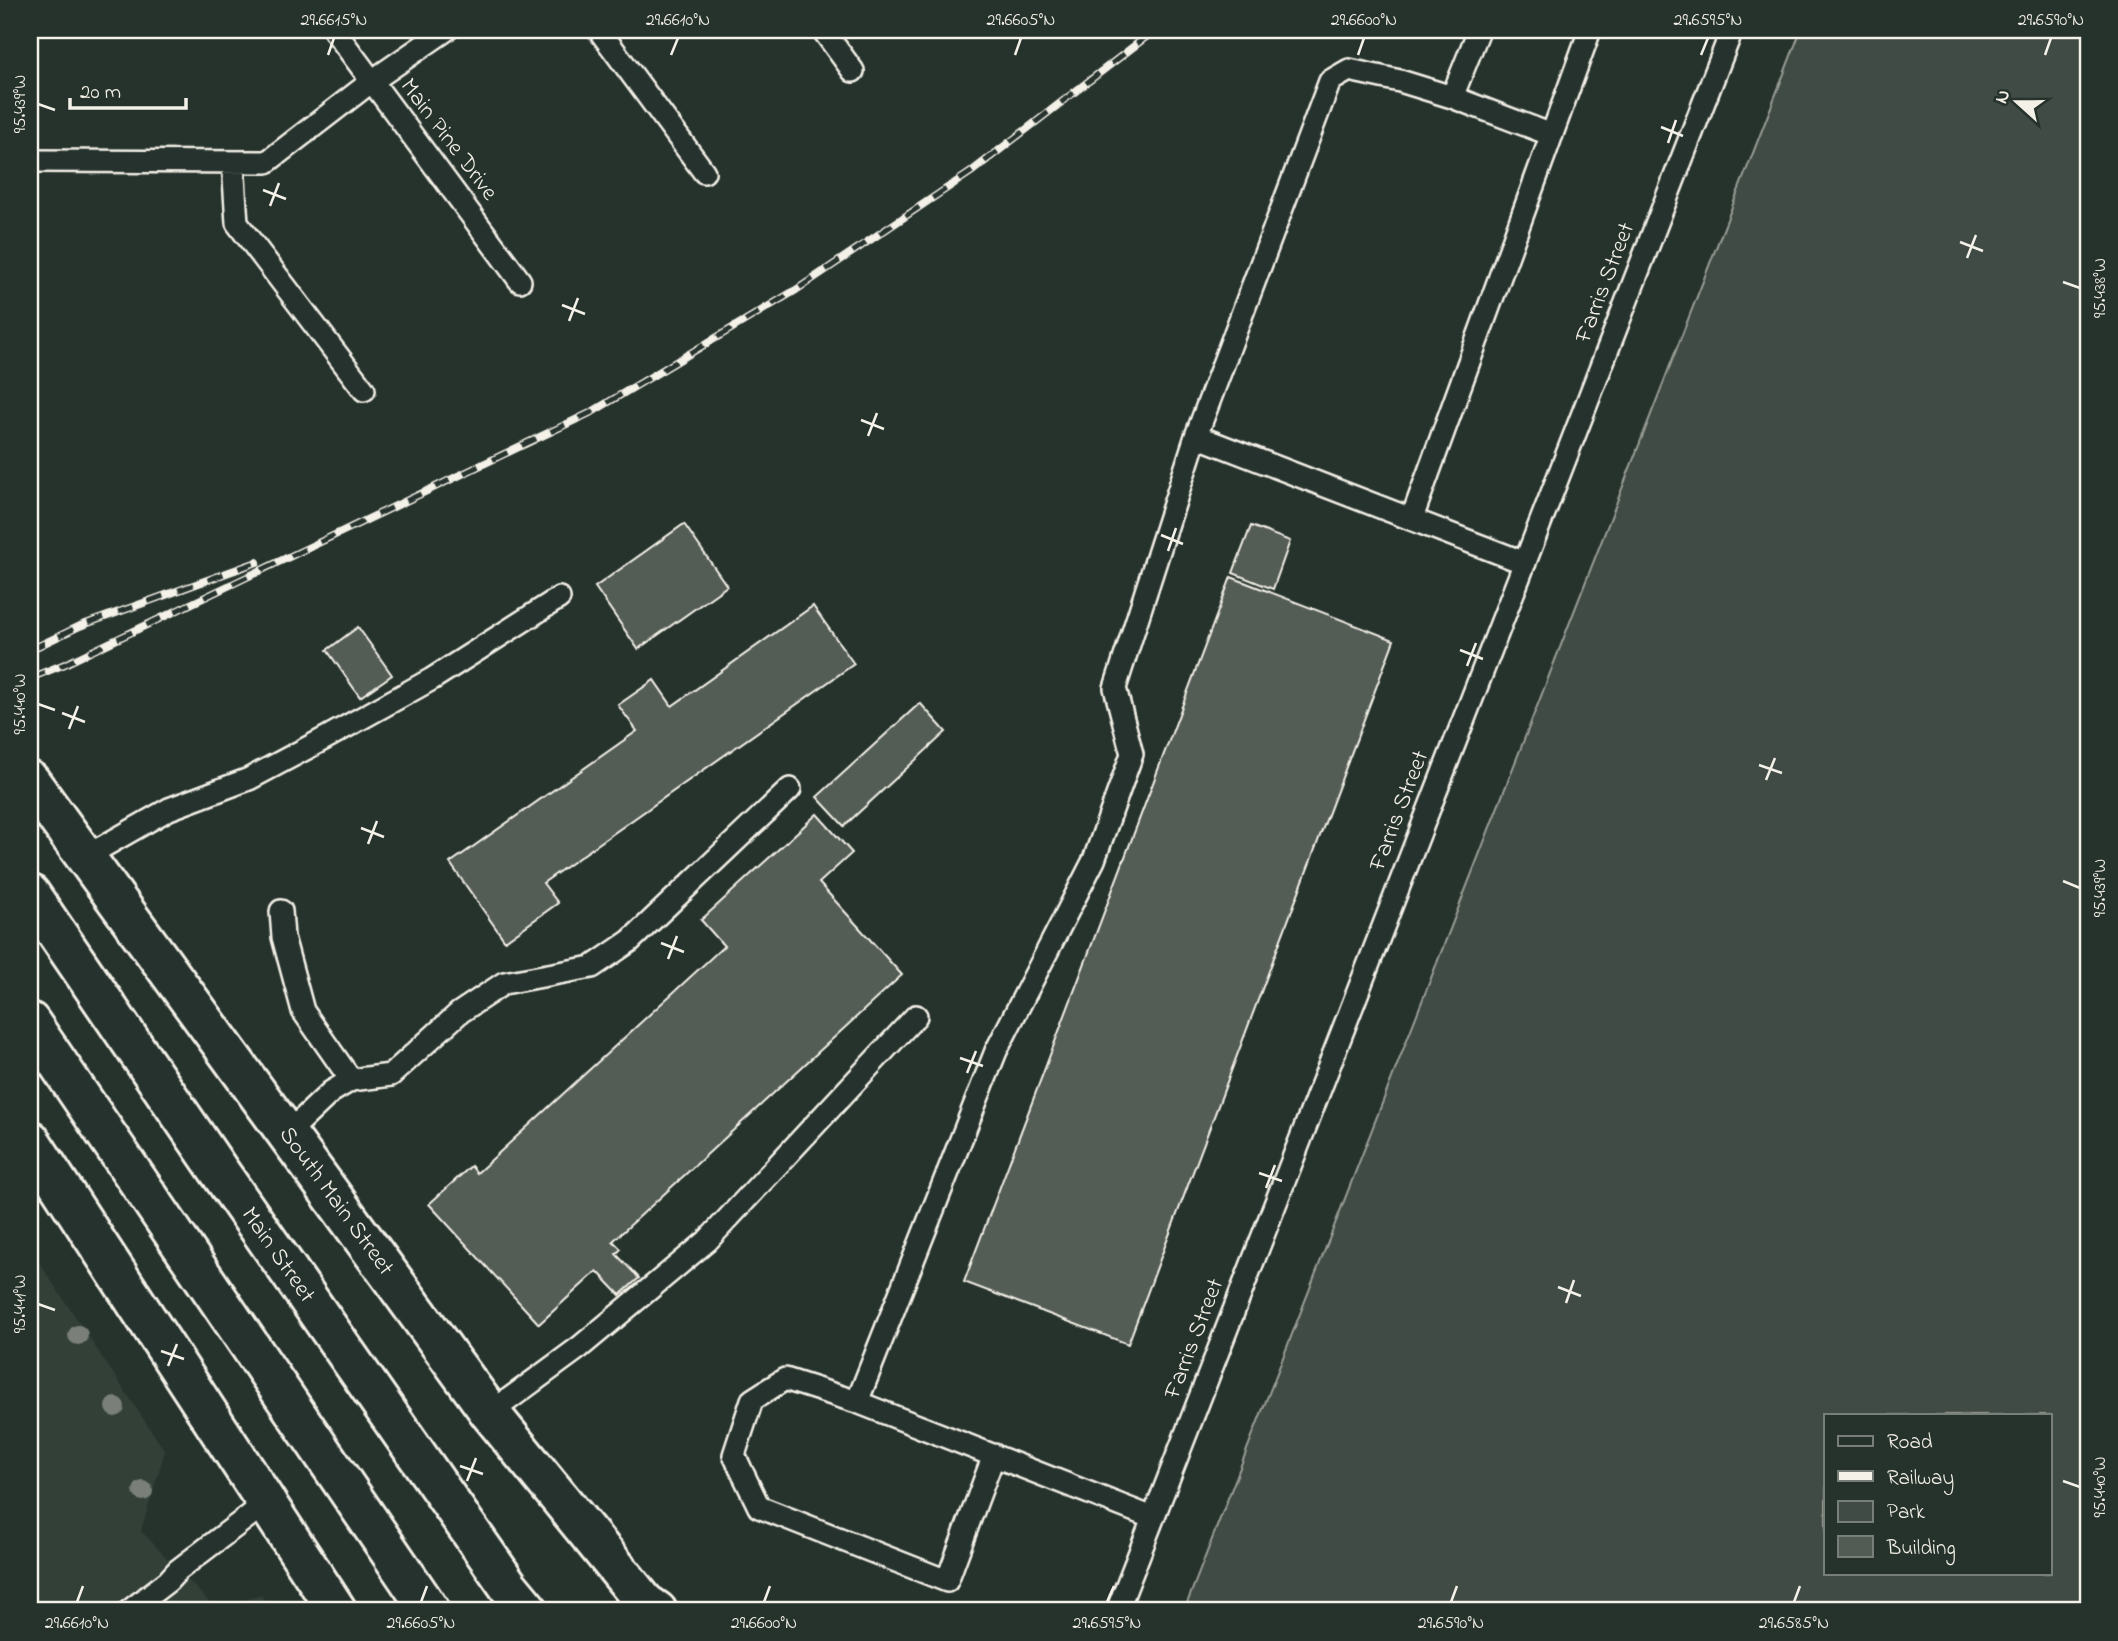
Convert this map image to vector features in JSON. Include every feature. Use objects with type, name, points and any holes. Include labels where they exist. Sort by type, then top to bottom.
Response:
[{"type":"main road","name":"South Main Street","points":[[30,781],[490,1413],[652,1608]]},
{"type":"main road","name":"Main Street","points":[[30,894],[219,1171],[509,1587],[529,1611]]},
{"type":"main road","points":[[30,1022],[430,1611]]},
{"type":"main road","points":[[30,1140],[337,1611]]},
{"type":"lane","name":"Main Pine Drive","points":[[334,30],[520,281]]},
{"type":"lane","points":[[30,161],[267,162],[372,81],[446,30]]},
{"type":"lane","points":[[599,30],[704,172]]},
{"type":"lane","points":[[823,30],[853,71]]},
{"type":"lane","points":[[1452,97],[1479,30]]},
{"type":"lane","points":[[1412,518],[1590,30]]},
{"type":"lane","name":"Farris Street","points":[[1117,1611],[1732,30]]},
{"type":"lane","points":[[857,1402],[996,1051],[1094,860],[1132,754],[1115,688],[1196,436],[1330,81],[1349,70],[1400,81],[1452,97],[1552,135]]},
{"type":"lane","points":[[233,162],[237,223],[364,390]]},
{"type":"lane","points":[[1196,436],[1525,563]]},
{"type":"lane","points":[[85,857],[169,809],[249,779],[324,739],[432,679],[559,598]]},
{"type":"lane","points":[[287,1134],[331,1092],[351,1080],[391,1075],[459,1013],[504,984],[592,967],[630,941],[790,789]]},
{"type":"lane","points":[[281,911],[283,937],[303,1011],[351,1080]]},
{"type":"lane","points":[[490,1413],[580,1347],[707,1241],[916,1016]]},
{"type":"lane","points":[[994,1455],[947,1581],[759,1507],[734,1455],[752,1400],[785,1379],[857,1402],[994,1455],[1153,1518]]},
{"type":"lane","points":[[129,1611],[266,1503]]},
{"type":"shaded area","points":[[30,1249],[165,1451],[141,1531],[216,1609],[261,1595],[272,1611],[30,1611]]},
{"type":"green space","points":[[1801,30],[2088,30],[2088,1611],[1184,1611]]},
{"type":"building","points":[[684,524],[727,586],[638,649],[595,587]]},
{"type":"building","points":[[1251,526],[1290,541],[1273,589],[1233,573]]},
{"type":"building","points":[[1231,577],[1394,640],[1128,1344],[964,1282]]},
{"type":"building","points":[[813,606],[854,664],[543,883],[558,903],[505,941],[450,863],[637,731],[618,705],[654,680],[672,706]]},
{"type":"building","points":[[358,627],[392,675],[360,697],[327,650]]},
{"type":"building","points":[[920,703],[946,732],[844,826],[817,797]]},
{"type":"building","points":[[817,814],[852,853],[819,883],[902,975],[613,1241],[621,1249],[616,1254],[639,1278],[620,1295],[597,1271],[539,1324],[429,1204],[471,1166],[477,1173],[724,946],[701,920]]},
{"type":"railway","points":[[30,678],[65,664],[592,412],[796,290],[971,172],[1155,30]]},
{"type":"railway","points":[[30,650],[80,626],[257,562]]}]
